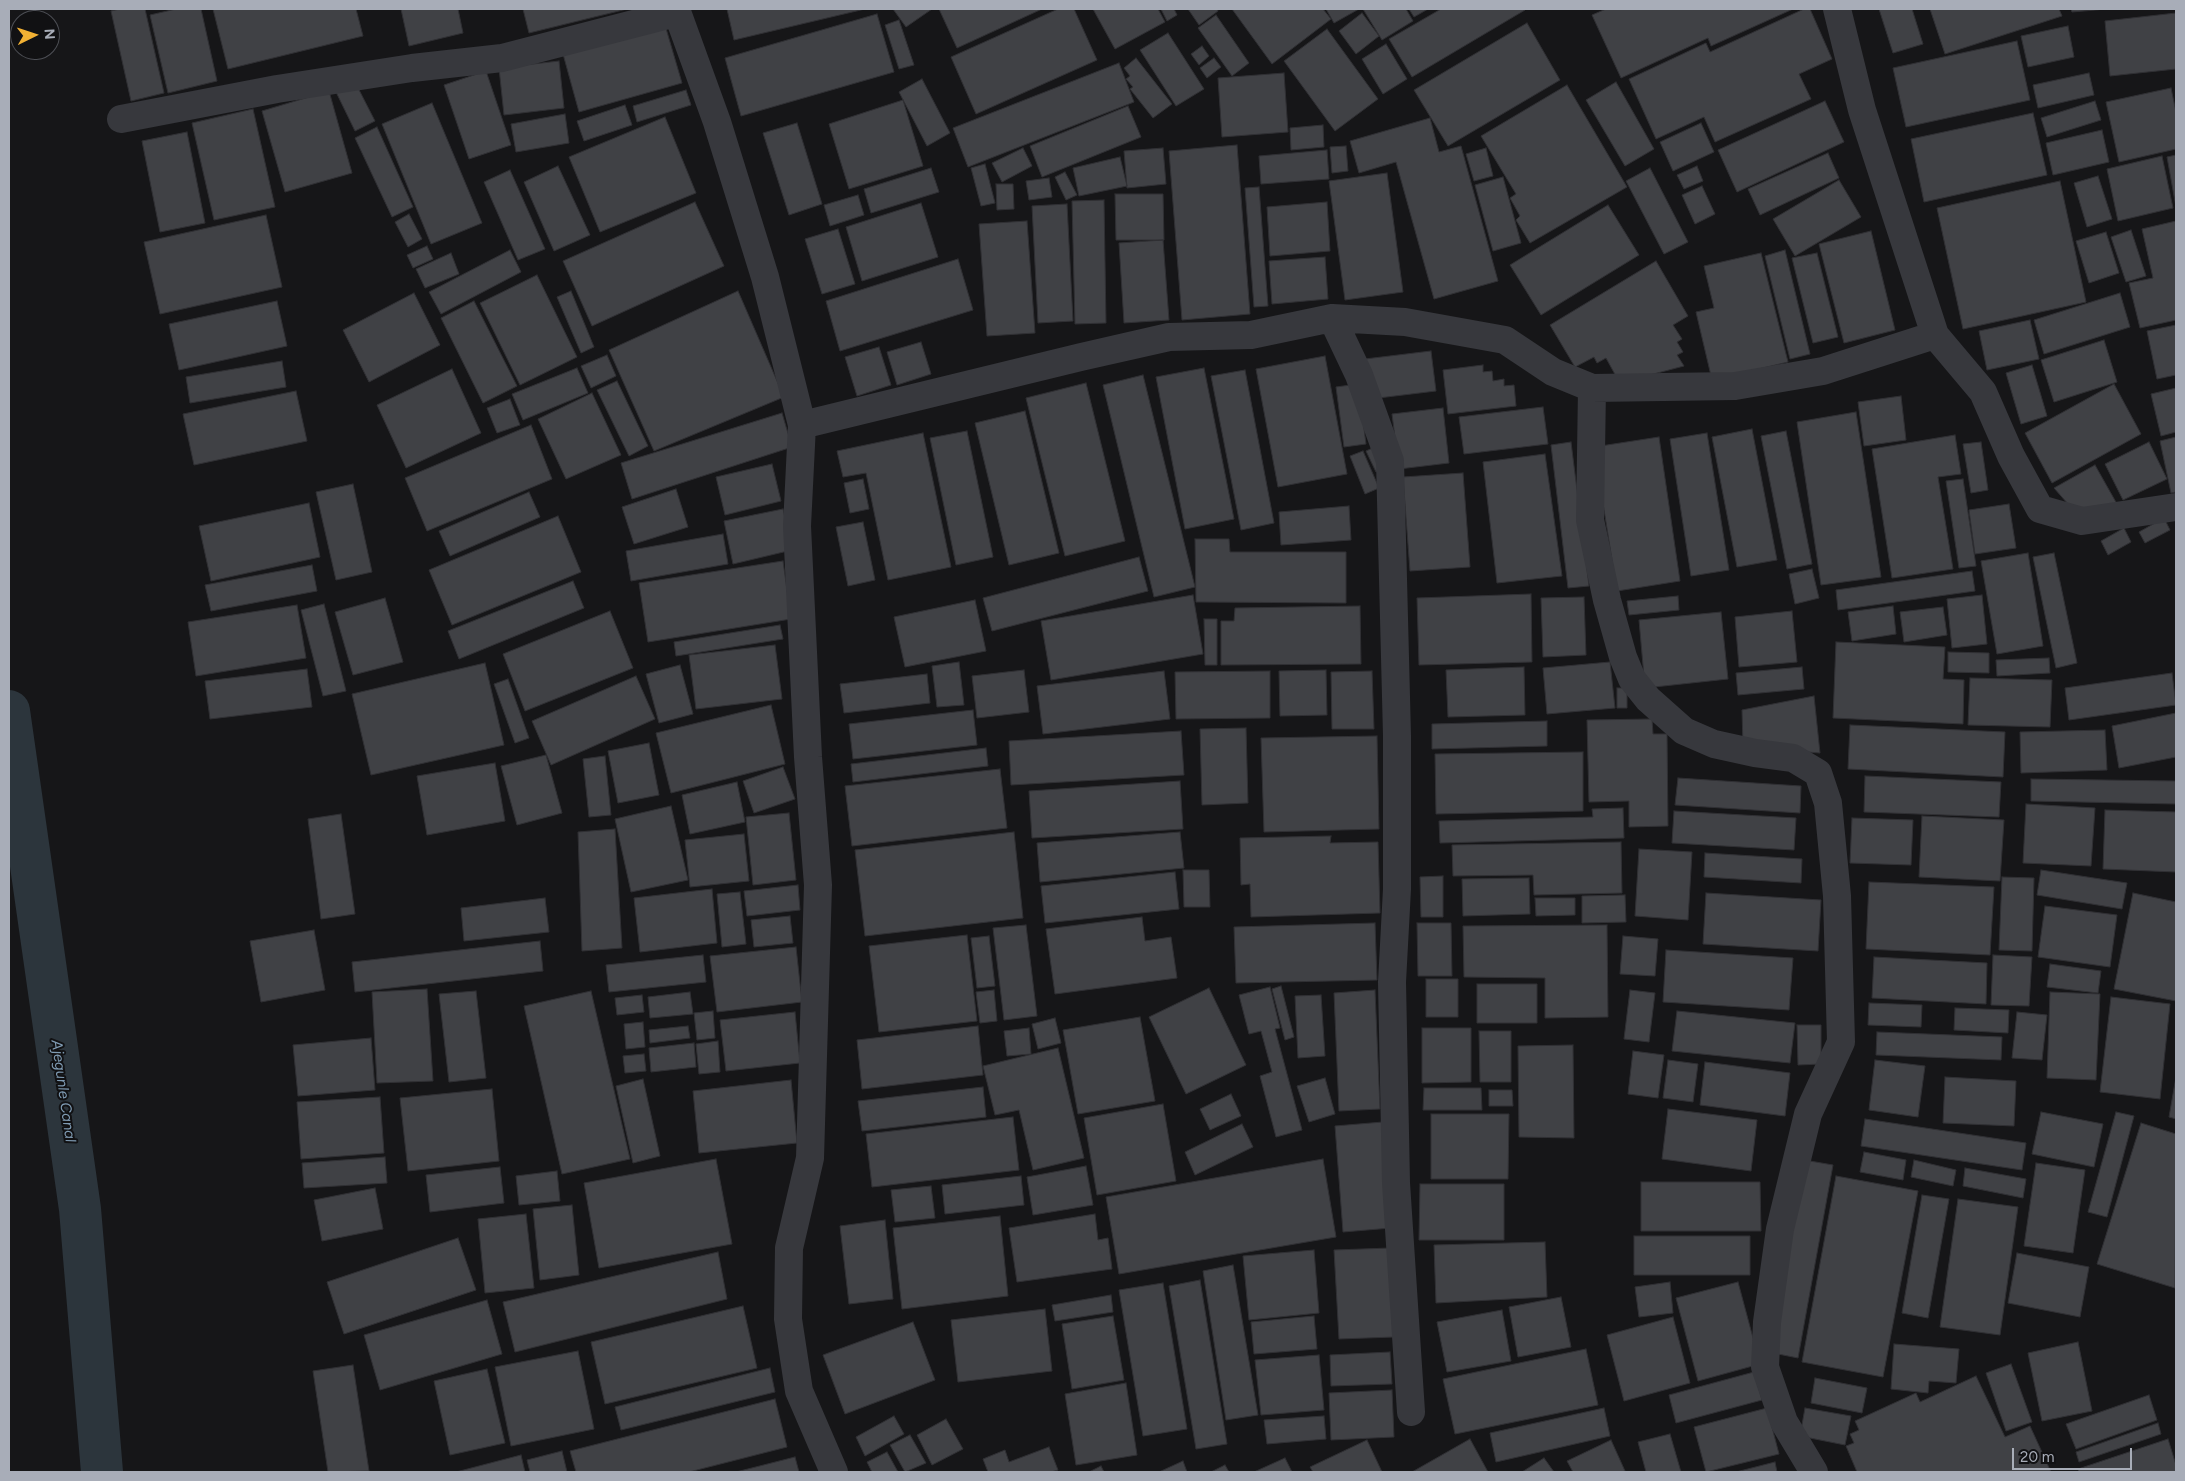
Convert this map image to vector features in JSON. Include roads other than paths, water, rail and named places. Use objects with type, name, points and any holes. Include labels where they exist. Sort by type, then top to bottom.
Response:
[{"type":"street","points":[[1837,9],[1862,110],[1935,335],[1983,392],[2011,456],[2040,509],[2082,521],[2176,507]]},
{"type":"street","points":[[121,119],[326,81],[412,68],[502,58],[676,11],[717,122],[765,278],[802,426],[797,526],[808,757],[818,885],[810,1158],[789,1248],[788,1318],[799,1391],[834,1472]]},
{"type":"street","points":[[802,426],[1169,337],[1251,335],[1332,318],[1405,322],[1505,340],[1553,372],[1592,388],[1745,384],[1823,371],[1935,335]]},
{"type":"street","points":[[1332,318],[1359,375],[1390,461],[1397,736],[1397,889],[1392,982],[1395,1145],[1411,1412]]},
{"type":"street","points":[[1592,388],[1590,520],[1606,600],[1622,657],[1632,679],[1648,699],[1684,731],[1714,744],[1755,753],[1793,758],[1818,773],[1828,803],[1837,896],[1840,1042],[1808,1114],[1780,1229],[1767,1322],[1765,1367],[1784,1422],[1814,1472]]},
{"type":"waterway","name":"Ajegunle Canal","points":[[9,711],[80,1209],[102,1472]]}]
